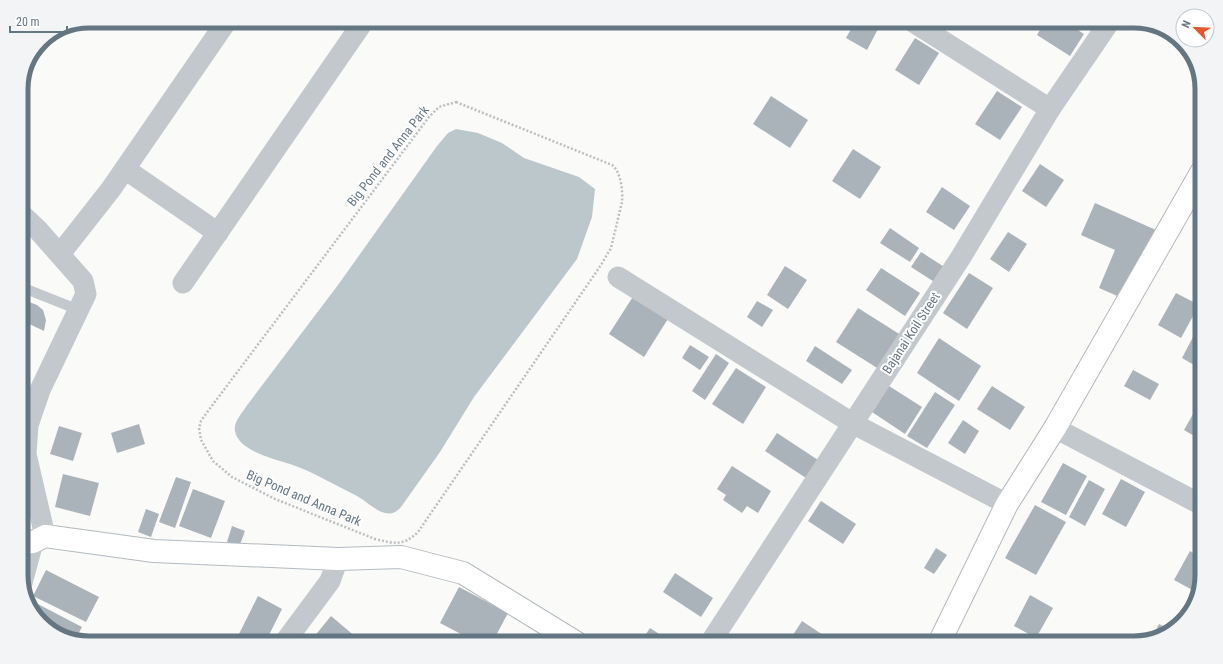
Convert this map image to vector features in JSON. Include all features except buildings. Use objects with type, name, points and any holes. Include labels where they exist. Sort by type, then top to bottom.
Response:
[{"type":"street","points":[[60,254],[91,216],[222,28]]},
{"type":"street","points":[[183,283],[358,28]]},
{"type":"street","points":[[922,28],[1050,109]]},
{"type":"street","name":"Bajanai Koil Street","points":[[715,636],[961,257],[1100,28]]},
{"type":"street","points":[[125,168],[218,233]]},
{"type":"street","points":[[942,636],[1007,504],[1055,428],[1195,190]]},
{"type":"street","points":[[28,221],[83,281],[86,294],[40,390],[28,425]]},
{"type":"street","points":[[618,277],[852,424],[1007,504]]},
{"type":"street","points":[[1055,428],[1195,501]]},
{"type":"street","points":[[28,479],[33,540],[28,560]]},
{"type":"street","points":[[33,540],[154,551],[338,559],[401,557],[463,573],[566,636]]},
{"type":"street","points":[[289,636],[330,581],[338,559]]},
{"type":"lane","points":[[28,290],[79,310]]},
{"type":"path","name":"Big Pond and Anna Park","points":[[456,102],[612,165],[616,168],[618,173],[623,194],[616,235],[607,256],[423,524],[412,538],[405,542],[392,543],[375,539],[275,499],[232,477],[213,461],[201,440],[199,428],[201,421],[208,411],[429,117],[438,107],[456,102]]},
{"type":"shaded area","points":[[456,129],[478,133],[502,143],[524,158],[579,177],[595,189],[592,217],[577,259],[474,397],[440,452],[401,507],[396,512],[384,513],[357,496],[312,473],[267,457],[250,449],[238,438],[235,431],[235,424],[248,404],[338,285],[437,146],[448,133]]}]
